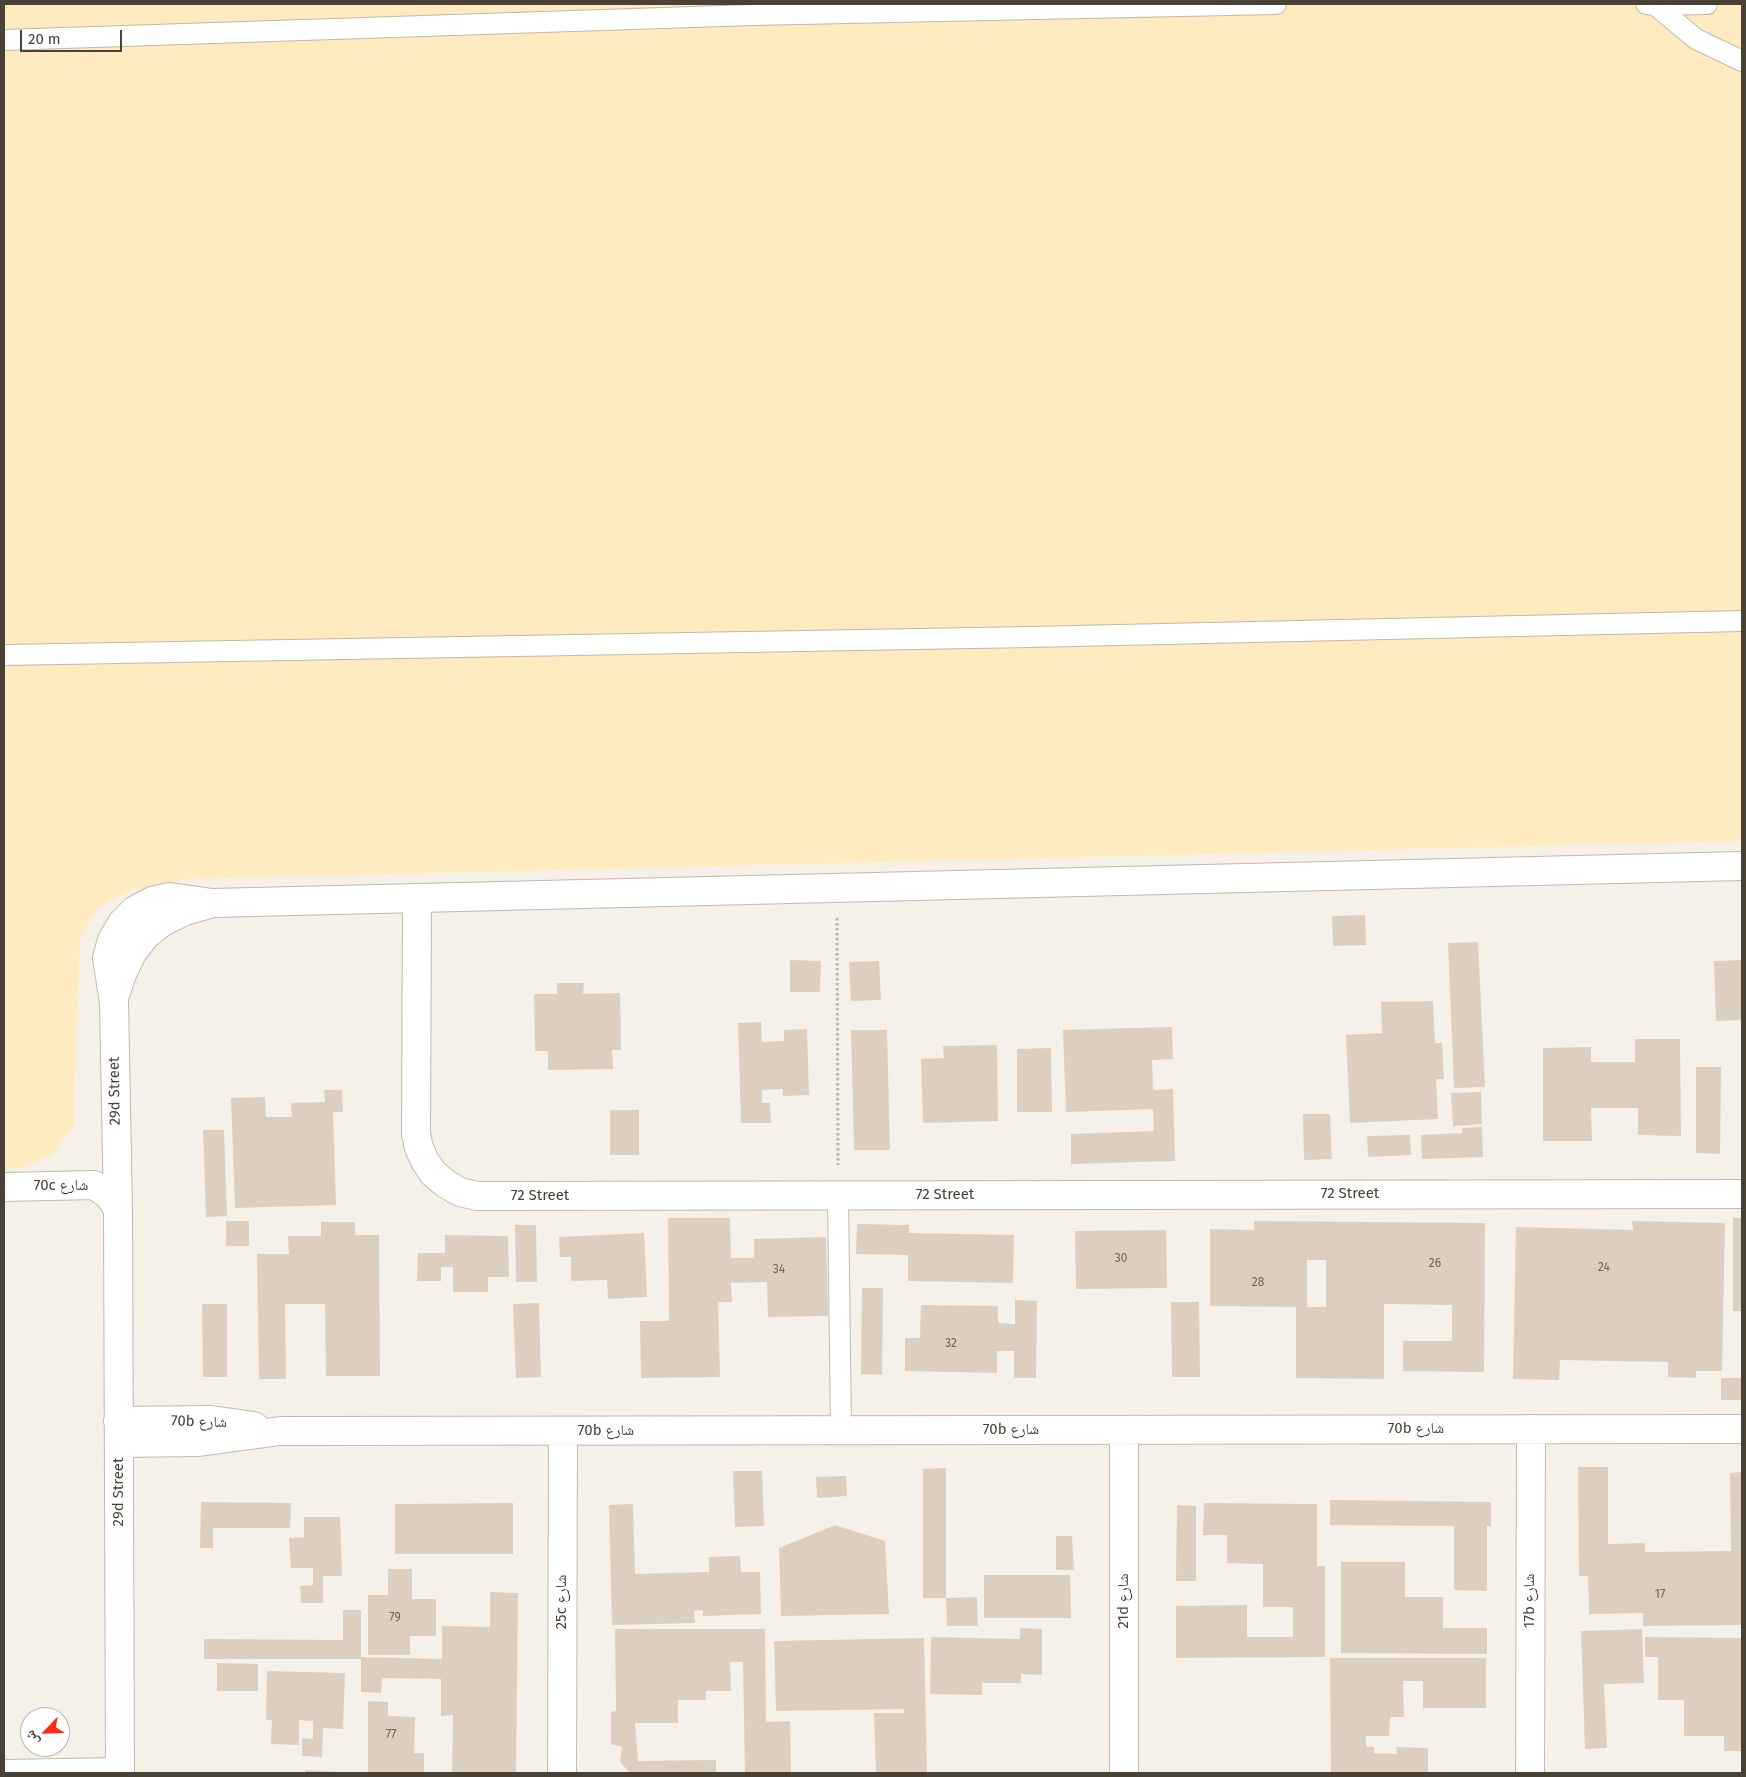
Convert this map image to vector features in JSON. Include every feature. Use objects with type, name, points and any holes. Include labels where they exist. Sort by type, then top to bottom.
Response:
[{"type":"street","name":"29d Street","points":[[120,1771],[119,1432],[114,1002],[122,974],[132,953],[146,935],[164,921],[185,911],[212,903],[1742,866]]},
{"type":"street","name":"72 Street","points":[[417,898],[416,1134],[419,1148],[433,1173],[446,1184],[460,1192],[477,1196],[1742,1194]]},
{"type":"street","name":"70c شارع","points":[[4,1187],[94,1185],[106,1193],[116,1206]]},
{"type":"street","name":"17b شارع","points":[[1530,1773],[1531,1429]]},
{"type":"street","name":"70b شارع","points":[[119,1432],[199,1442],[280,1431],[1742,1429]]},
{"type":"street","name":"21d شارع","points":[[1124,1430],[1124,1773]]},
{"type":"street","name":"25c شارع","points":[[562,1773],[563,1431]]},
{"type":"lane","points":[[4,40],[752,15],[1276,4]]},
{"type":"lane","points":[[1652,4],[1707,4]]},
{"type":"lane","points":[[1652,4],[1696,39],[1742,61]]},
{"type":"lane","points":[[4,655],[1030,637],[1742,621]]},
{"type":"lane","points":[[838,1195],[841,1430]]},
{"type":"lane","points":[[4,1770],[120,1771]]},
{"type":"path","points":[[837,888],[838,1195]]},
{"type":"sand","points":[[4,4],[1742,4],[1742,841],[188,879],[133,889],[99,907],[80,937],[73,1127],[53,1154],[21,1168],[4,1168]]},
{"type":"building","points":[[1365,915],[1366,945],[1333,946],[1332,916]]},
{"type":"building","points":[[1478,942],[1485,1087],[1454,1088],[1448,943]]},
{"type":"building","points":[[790,960],[821,961],[820,992],[790,992]]},
{"type":"building","points":[[1742,960],[1742,1020],[1716,1021],[1714,961]]},
{"type":"building","points":[[879,961],[881,1000],[851,1001],[849,962]]},
{"type":"building","points":[[557,983],[584,983],[583,994],[620,993],[621,1050],[612,1050],[613,1069],[548,1070],[548,1051],[535,1051],[534,994],[557,994]]},
{"type":"building","points":[[1433,1001],[1435,1043],[1442,1043],[1444,1079],[1436,1079],[1438,1119],[1350,1123],[1346,1035],[1382,1033],[1381,1002]]},
{"type":"building","points":[[761,1022],[762,1042],[784,1041],[784,1030],[807,1029],[809,1095],[783,1096],[783,1089],[762,1090],[762,1103],[770,1103],[771,1123],[741,1123],[738,1023]]},
{"type":"building","points":[[1172,1027],[1173,1059],[1152,1060],[1153,1090],[1173,1089],[1175,1161],[1071,1164],[1071,1134],[1154,1131],[1153,1109],[1066,1112],[1063,1030]]},
{"type":"building","points":[[851,1030],[887,1030],[890,1150],[854,1150]]},
{"type":"building","points":[[1635,1039],[1680,1039],[1681,1136],[1638,1135],[1638,1108],[1591,1108],[1592,1141],[1543,1141],[1543,1048],[1591,1047],[1591,1062],[1635,1062]]},
{"type":"building","points":[[997,1045],[998,1121],[923,1123],[921,1059],[944,1058],[943,1046]]},
{"type":"building","points":[[1051,1048],[1052,1112],[1017,1112],[1017,1049]]},
{"type":"building","points":[[1696,1067],[1721,1067],[1720,1154],[1696,1153]]},
{"type":"building","points":[[324,1090],[342,1090],[343,1112],[333,1112],[336,1205],[235,1208],[231,1098],[265,1097],[266,1117],[292,1117],[291,1103],[325,1102]]},
{"type":"building","points":[[1481,1092],[1482,1124],[1453,1126],[1451,1093]]},
{"type":"building","points":[[610,1110],[639,1110],[639,1155],[610,1155]]},
{"type":"building","points":[[1303,1114],[1330,1114],[1332,1159],[1304,1160]]},
{"type":"building","points":[[1482,1127],[1483,1157],[1422,1159],[1421,1135],[1462,1133],[1462,1128]]},
{"type":"building","points":[[203,1130],[224,1130],[227,1216],[206,1217]]},
{"type":"building","points":[[1410,1135],[1411,1155],[1368,1157],[1367,1136]]},
{"type":"building","points":[[668,1218],[730,1218],[731,1258],[754,1258],[754,1239],[826,1237],[828,1316],[768,1317],[767,1282],[731,1283],[732,1302],[718,1302],[720,1377],[641,1378],[640,1321],[669,1321]]},
{"type":"building","points":[[1733,1218],[1742,1218],[1742,1311],[1733,1311]]},
{"type":"building","points":[[226,1221],[249,1221],[249,1246],[226,1246]]},
{"type":"building","points":[[1254,1221],[1485,1223],[1484,1372],[1403,1371],[1403,1341],[1452,1341],[1452,1305],[1384,1304],[1384,1379],[1296,1378],[1296,1307],[1210,1306],[1210,1229],[1254,1230]],"holes":[[[1307,1260],[1326,1260],[1326,1307],[1307,1307]]]},
{"type":"building","points":[[1632,1221],[1725,1223],[1722,1371],[1696,1371],[1696,1378],[1668,1377],[1668,1362],[1560,1360],[1559,1380],[1513,1379],[1516,1227],[1633,1230]]},
{"type":"building","points":[[321,1222],[355,1222],[355,1235],[379,1235],[380,1376],[326,1376],[325,1304],[285,1304],[286,1379],[259,1379],[257,1254],[289,1254],[288,1236],[321,1236]]},
{"type":"building","points":[[857,1224],[909,1225],[909,1233],[1014,1235],[1013,1283],[908,1281],[908,1255],[856,1254]]},
{"type":"building","points":[[515,1225],[536,1225],[537,1282],[516,1282]]},
{"type":"building","points":[[1166,1230],[1167,1288],[1076,1289],[1075,1231]]},
{"type":"building","points":[[644,1233],[647,1297],[608,1299],[607,1280],[571,1281],[571,1257],[560,1257],[559,1237]]},
{"type":"building","points":[[445,1235],[508,1236],[509,1277],[488,1277],[488,1292],[453,1292],[453,1267],[441,1267],[441,1281],[417,1281],[418,1253],[445,1253]]},
{"type":"building","points":[[862,1288],[883,1288],[882,1375],[861,1374]]},
{"type":"building","points":[[1015,1300],[1037,1301],[1036,1378],[1014,1378],[1014,1351],[997,1351],[997,1373],[905,1371],[905,1338],[920,1338],[921,1305],[998,1306],[998,1323],[1015,1324]]},
{"type":"building","points":[[1171,1302],[1199,1302],[1200,1377],[1172,1377]]},
{"type":"building","points":[[539,1303],[541,1377],[516,1378],[513,1304]]},
{"type":"building","points":[[202,1304],[227,1304],[227,1377],[203,1377]]},
{"type":"building","points":[[1721,1378],[1742,1378],[1742,1400],[1721,1400]]},
{"type":"building","points":[[1578,1467],[1608,1467],[1608,1544],[1645,1543],[1645,1552],[1731,1551],[1730,1473],[1742,1472],[1742,1625],[1643,1626],[1643,1613],[1589,1614],[1588,1576],[1579,1576]]},
{"type":"building","points":[[946,1468],[946,1598],[923,1598],[923,1469]]},
{"type":"building","points":[[733,1471],[762,1471],[764,1526],[735,1527]]},
{"type":"building","points":[[846,1476],[847,1496],[817,1498],[816,1477]]},
{"type":"building","points":[[1330,1500],[1491,1502],[1491,1526],[1487,1526],[1487,1591],[1454,1590],[1454,1526],[1330,1525]]},
{"type":"building","points":[[201,1502],[291,1503],[290,1528],[213,1528],[213,1548],[200,1548]]},
{"type":"building","points":[[513,1503],[513,1554],[395,1554],[395,1504]]},
{"type":"building","points":[[1204,1503],[1317,1504],[1317,1566],[1325,1566],[1325,1657],[1176,1658],[1176,1606],[1247,1605],[1247,1637],[1293,1637],[1293,1607],[1263,1607],[1263,1564],[1227,1563],[1227,1535],[1203,1535]]},
{"type":"building","points":[[633,1504],[635,1574],[709,1572],[709,1557],[740,1556],[741,1572],[760,1572],[761,1614],[703,1616],[703,1610],[694,1611],[695,1623],[612,1625],[609,1505]]},
{"type":"building","points":[[1177,1505],[1196,1506],[1196,1581],[1176,1581]]},
{"type":"building","points":[[304,1517],[340,1517],[342,1576],[323,1576],[323,1603],[301,1603],[300,1586],[313,1585],[313,1568],[291,1568],[289,1538],[304,1537]]},
{"type":"building","points":[[835,1525],[885,1541],[889,1614],[781,1616],[779,1548]]},
{"type":"building","points":[[1056,1536],[1072,1536],[1074,1570],[1056,1570]]},
{"type":"building","points":[[1341,1562],[1405,1562],[1405,1597],[1443,1597],[1443,1628],[1487,1628],[1487,1654],[1341,1653]]},
{"type":"building","points":[[388,1569],[412,1569],[412,1599],[436,1599],[436,1636],[410,1636],[410,1655],[368,1655],[368,1595],[388,1595]]},
{"type":"building","points":[[984,1575],[1070,1575],[1071,1618],[984,1618]]},
{"type":"building","points":[[490,1592],[518,1593],[516,1773],[452,1773],[453,1715],[441,1716],[441,1679],[382,1678],[381,1693],[361,1692],[361,1657],[442,1659],[442,1626],[490,1627]]},
{"type":"building","points":[[977,1597],[978,1626],[947,1626],[946,1598]]},
{"type":"building","points":[[343,1610],[361,1610],[361,1659],[204,1659],[204,1639],[343,1640]]},
{"type":"building","points":[[1020,1628],[1042,1629],[1042,1675],[1021,1674],[1021,1683],[982,1683],[982,1695],[930,1694],[931,1637],[1020,1639]]},
{"type":"building","points":[[615,1629],[765,1629],[766,1722],[790,1721],[791,1773],[745,1773],[743,1662],[730,1662],[731,1691],[706,1691],[706,1700],[678,1700],[678,1723],[635,1723],[638,1761],[716,1760],[716,1773],[630,1773],[620,1762],[622,1747],[611,1744],[611,1712],[616,1711]]},
{"type":"building","points":[[1642,1629],[1644,1683],[1604,1684],[1607,1748],[1585,1749],[1581,1631]]},
{"type":"building","points":[[1645,1637],[1742,1638],[1742,1751],[1724,1751],[1724,1736],[1684,1736],[1684,1700],[1658,1700],[1658,1657],[1645,1657]]},
{"type":"building","points":[[924,1638],[927,1773],[876,1773],[874,1713],[904,1713],[904,1709],[776,1711],[774,1641]]},
{"type":"building","points":[[1330,1658],[1486,1658],[1486,1708],[1423,1708],[1423,1681],[1403,1681],[1404,1717],[1390,1717],[1389,1736],[1366,1736],[1366,1747],[1374,1747],[1374,1753],[1397,1754],[1396,1747],[1428,1748],[1428,1773],[1331,1773]]},
{"type":"building","points":[[217,1663],[258,1664],[258,1691],[217,1691]]},
{"type":"building","points":[[267,1671],[345,1673],[343,1729],[323,1728],[322,1757],[302,1756],[302,1738],[313,1739],[313,1721],[299,1720],[299,1745],[271,1744],[272,1720],[266,1720]]},
{"type":"building","points":[[368,1701],[388,1702],[388,1716],[415,1717],[414,1753],[424,1753],[424,1773],[368,1773]]},
{"type":"building","points":[[305,1770],[341,1772],[341,1773],[305,1773]]}]
